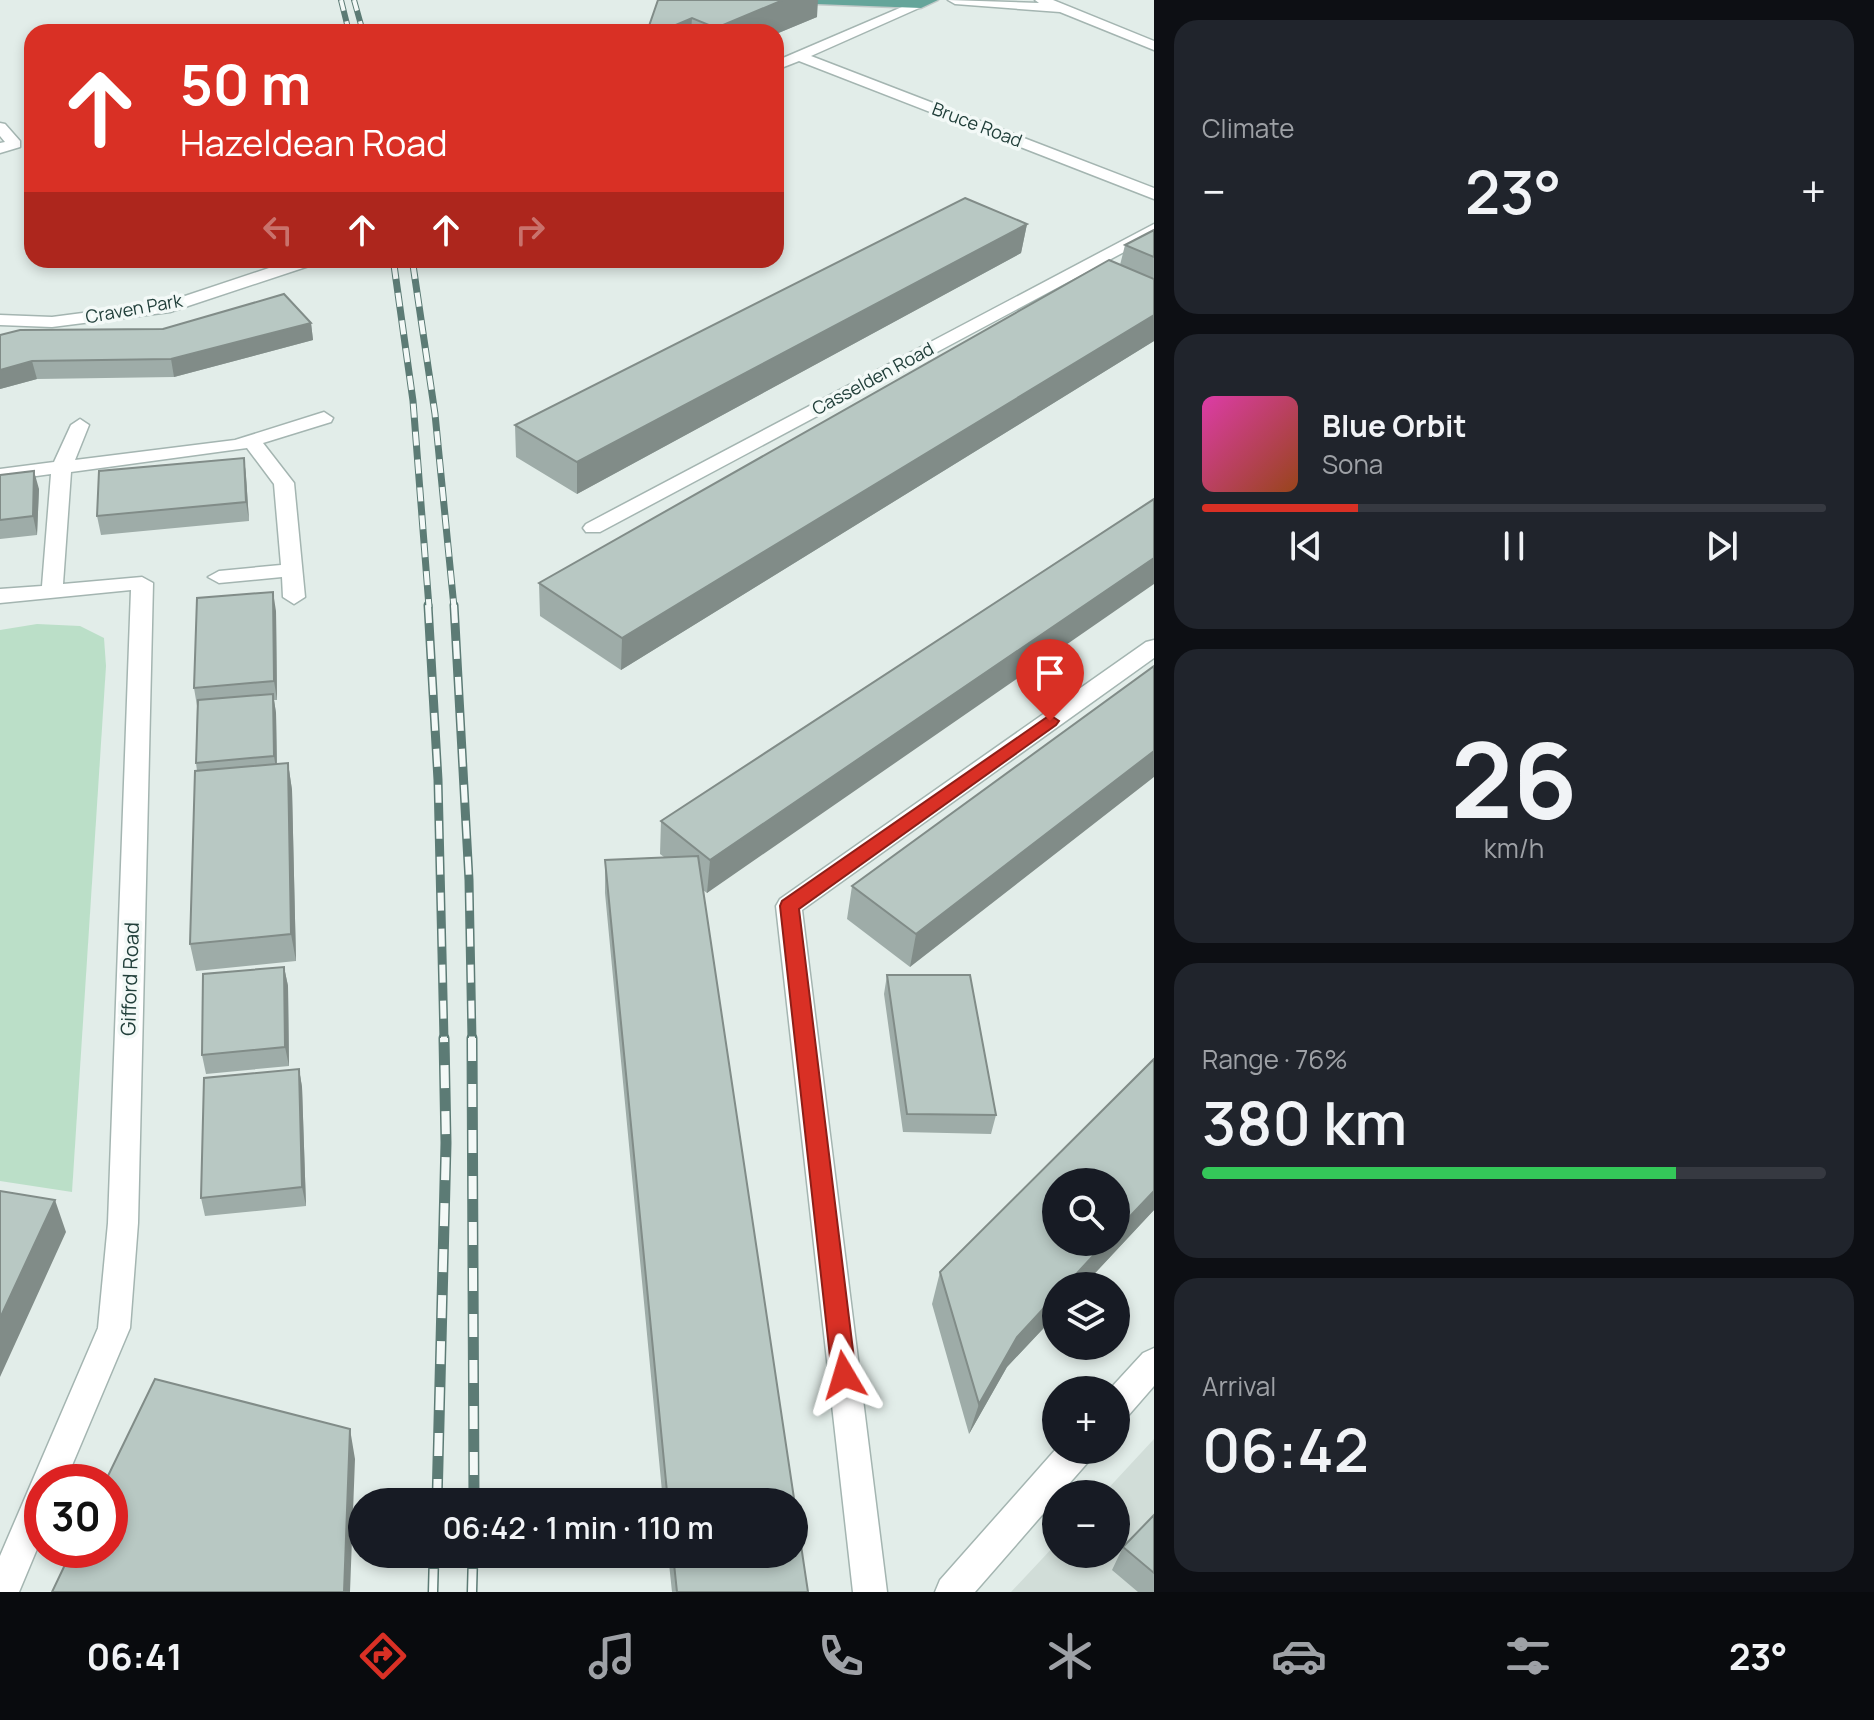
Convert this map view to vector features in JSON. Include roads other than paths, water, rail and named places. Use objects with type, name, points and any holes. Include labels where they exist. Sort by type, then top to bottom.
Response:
[{"type":"main road","points":[[817,0],[926,2]]},
{"type":"street","points":[[955,0],[1070,4]]},
{"type":"street","points":[[1042,0],[1070,4],[1154,44]]},
{"type":"street","points":[[784,63],[926,2]]},
{"type":"street","name":"Bruce Road","points":[[800,57],[1154,194]]},
{"type":"street","points":[[0,127],[7,146]]},
{"type":"street","name":"Casselden Road","points":[[593,528],[1154,229]]},
{"type":"street","name":"Craven Park","points":[[6,323],[52,322],[170,307],[285,268]]},
{"type":"street","points":[[0,475],[251,441],[324,418]]},
{"type":"street","points":[[52,590],[61,469],[80,425]]},
{"type":"street","points":[[251,441],[284,483],[294,597]]},
{"type":"street","points":[[219,577],[292,570]]},
{"type":"street","name":"Gifford Road","points":[[11,594],[142,583],[124,1208],[114,1328],[56,1464]]},
{"type":"street","points":[[870,1592],[789,906],[1154,647]]},
{"type":"street","points":[[1130,1390],[1154,1363]]},
{"type":"street","points":[[952,1592],[1065,1464]]},
{"type":"street","points":[[2,1592],[24,1540]]},
{"type":"railway","points":[[341,0],[347,24]]},
{"type":"railway","points":[[354,0],[361,24]]},
{"type":"railway","points":[[394,268],[413,401],[429,607]]},
{"type":"railway","points":[[413,268],[435,414],[454,607]]},
{"type":"railway","points":[[428,605],[438,780],[444,1040]]},
{"type":"railway","points":[[454,605],[469,880],[472,1040]]},
{"type":"railway","points":[[437,1488],[446,1143],[444,1038]]},
{"type":"railway","points":[[472,1038],[474,1488]]},
{"type":"railway","points":[[433,1592],[434,1568]]},
{"type":"railway","points":[[472,1592],[473,1568]]}]
